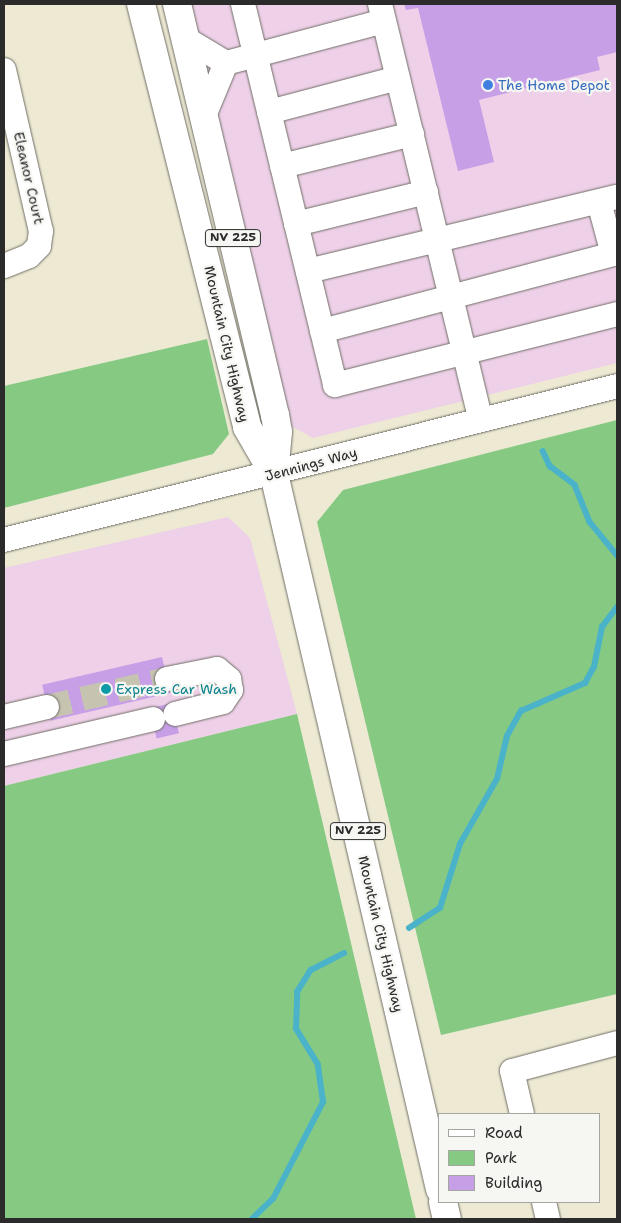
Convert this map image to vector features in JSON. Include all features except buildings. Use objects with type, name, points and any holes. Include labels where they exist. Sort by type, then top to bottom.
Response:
[{"type":"main road","name":"Mountain City Highway","points":[[141,4],[247,428],[274,474],[438,1180]]},
{"type":"main road","name":"Mountain City Highway","points":[[177,4],[275,415],[278,432],[274,474]]},
{"type":"main road","points":[[443,1203],[447,1219]]},
{"type":"street","points":[[243,4],[336,385],[464,351],[617,314]]},
{"type":"street","points":[[186,39],[226,63],[382,12],[481,420]]},
{"type":"street","points":[[204,116],[226,63]]},
{"type":"street","name":"Eleanor Court","points":[[4,70],[41,231],[39,246],[29,256],[4,266]]},
{"type":"street","points":[[269,112],[398,78]]},
{"type":"street","points":[[282,166],[412,134]]},
{"type":"street","points":[[296,224],[426,192]]},
{"type":"street","points":[[308,271],[608,200],[613,254],[451,294],[322,331]]},
{"type":"street","name":"Jennings Way","points":[[4,540],[274,474],[617,386]]},
{"type":"street","points":[[4,754],[223,702],[230,685],[226,674],[217,669],[167,679]]},
{"type":"street","points":[[4,716],[47,707]]},
{"type":"street","points":[[522,1113],[512,1071],[617,1043]]},
{"type":"street","points":[[544,1203],[548,1219]]},
{"type":"shaded area","points":[[189,4],[617,4],[617,363],[313,438],[291,426]]},
{"type":"shaded area","points":[[228,517],[250,538],[297,714],[4,786],[4,568]]},
{"type":"green space","points":[[207,339],[229,434],[213,454],[4,508],[4,386]]},
{"type":"green space","points":[[617,420],[617,994],[441,1035],[317,522],[343,490]]},
{"type":"green space","points":[[297,714],[416,1219],[4,1219],[4,786]]},
{"type":"waterway","points":[[543,451],[550,466],[575,485],[590,522],[617,555]]},
{"type":"waterway","points":[[409,928],[440,908],[460,844],[497,779],[507,736],[521,711],[585,683],[594,667],[602,627],[617,607]]},
{"type":"waterway","points":[[252,1219],[273,1199],[323,1102],[318,1065],[296,1029],[297,992],[311,970],[344,953]]},
{"type":"tunnel","points":[[47,707],[167,679]]},
{"type":"place","name":"The Home Depot","points":[[488,85]]},
{"type":"place","name":"Express Car Wash","points":[[106,689]]}]
